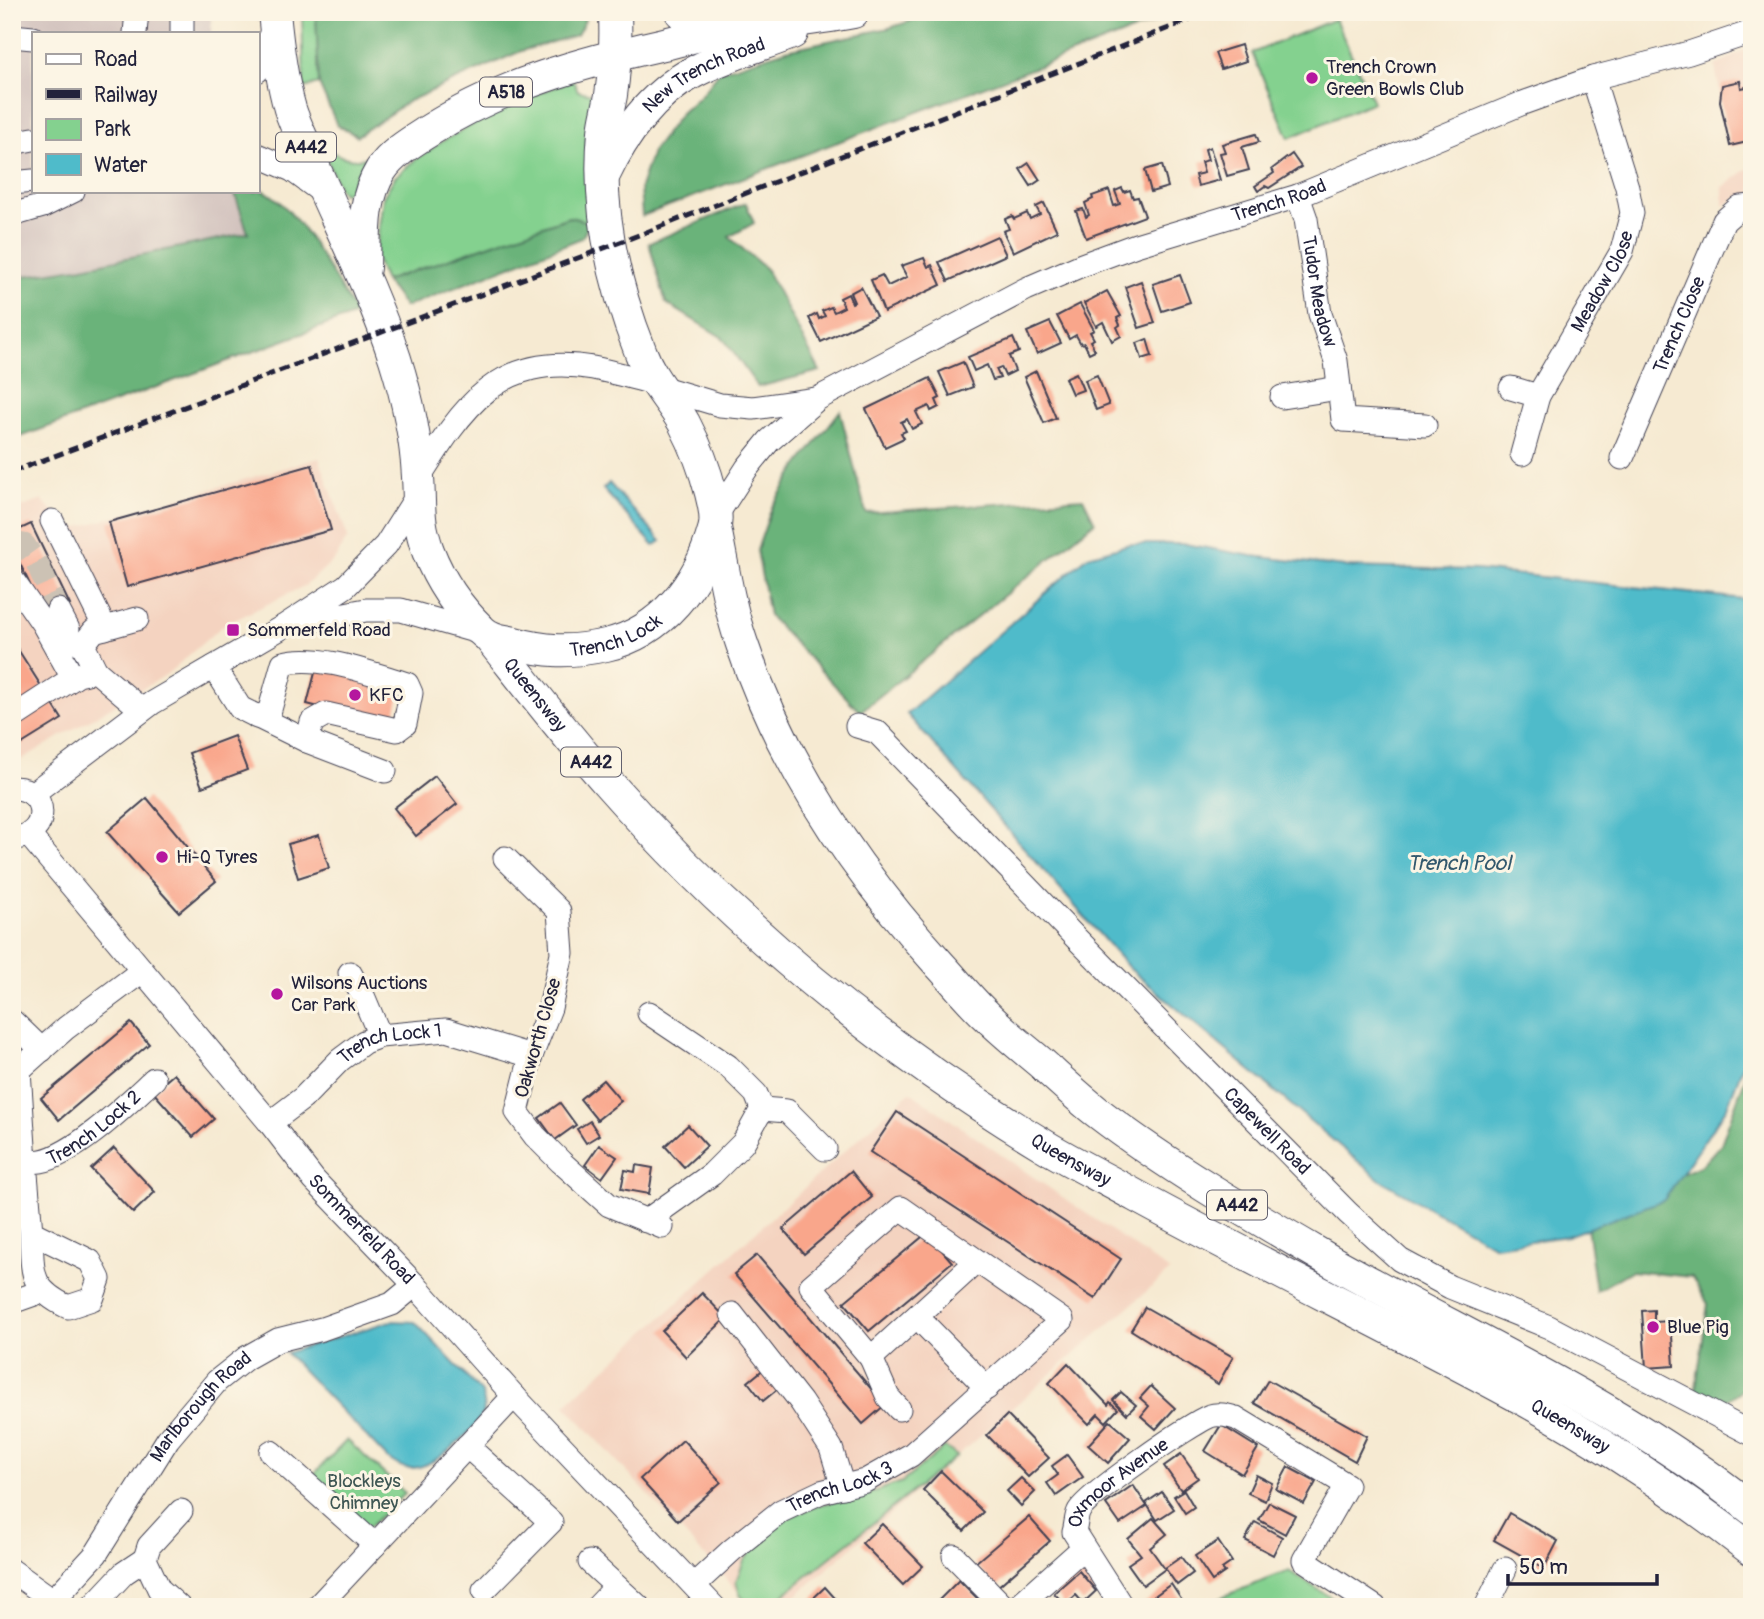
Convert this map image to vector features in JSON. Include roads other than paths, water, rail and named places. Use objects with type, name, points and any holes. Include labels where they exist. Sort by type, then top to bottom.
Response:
[{"type":"highway","name":"A442","points":[[615,12],[615,55],[604,131],[602,178],[605,224],[620,293],[642,356],[657,385],[683,421],[698,452],[706,472],[715,522]]},
{"type":"highway","name":"A518","points":[[681,12],[729,29]]},
{"type":"highway","name":"New Trench Road","points":[[615,55],[729,29],[846,14]]},
{"type":"highway","name":"New Trench Road","points":[[602,178],[628,133],[659,97],[690,74],[846,14]]},
{"type":"highway","name":"A442","points":[[274,18],[289,103],[326,195],[363,274],[395,358],[409,408],[418,488],[419,526],[444,587],[487,635]]},
{"type":"highway","name":"A518","points":[[363,274],[365,216],[369,194],[382,168],[406,146],[445,121],[497,96],[567,69],[615,55]]},
{"type":"highway","name":"Trench Lock","points":[[487,635],[542,651],[574,652],[612,644],[646,628],[658,622],[683,596],[699,568],[715,522]]},
{"type":"highway","name":"Queensway","points":[[715,522],[726,585],[741,642],[794,764],[840,841],[901,922],[984,1013],[1096,1111],[1194,1180],[1332,1261],[1490,1345],[1624,1421],[1752,1509]]},
{"type":"highway","name":"Queensway","points":[[487,635],[609,785],[701,881],[824,993],[924,1068],[1058,1153],[1201,1232],[1516,1395],[1608,1450],[1752,1550]]},
{"type":"street","points":[[135,32],[137,12]]},
{"type":"street","points":[[182,12],[182,32]]},
{"type":"street","points":[[259,65],[274,18]]},
{"type":"street","name":"Trench Road","points":[[817,399],[1026,289],[1082,265],[1298,196],[1523,103],[1593,78],[1752,33]]},
{"type":"street","points":[[12,36],[32,38]]},
{"type":"street","name":"Meadow Close","points":[[1522,454],[1538,396],[1622,251],[1632,213],[1627,187],[1593,78]]},
{"type":"street","points":[[12,142],[32,139]]},
{"type":"street","points":[[259,156],[292,170],[326,195]]},
{"type":"street","points":[[12,183],[32,181]]},
{"type":"street","points":[[12,215],[43,206],[71,192]]},
{"type":"street","name":"Tudor Meadow","points":[[1298,196],[1306,219],[1320,314],[1336,361],[1343,420],[1425,425]]},
{"type":"street","name":"Trench Close","points":[[1622,458],[1724,221],[1740,207],[1752,206]]},
{"type":"street","points":[[21,836],[35,830],[41,815],[40,807],[22,791],[142,710],[286,625],[346,586],[386,545],[446,434],[474,401],[495,382],[531,368],[558,365],[591,368],[720,405],[753,408],[817,399]]},
{"type":"street","points":[[1282,397],[1339,388]]},
{"type":"street","points":[[1511,388],[1538,396]]},
{"type":"street","points":[[715,522],[747,468],[769,441],[817,399]]},
{"type":"street","points":[[52,521],[105,628]]},
{"type":"street","points":[[12,579],[43,624],[74,678]]},
{"type":"street","points":[[58,610],[68,629],[61,656]]},
{"type":"street","points":[[286,625],[366,610],[401,610],[487,635]]},
{"type":"street","points":[[137,619],[94,631],[83,645],[96,671],[142,710]]},
{"type":"street","points":[[257,717],[269,713],[280,670],[283,663],[289,661],[315,661],[407,684],[411,693],[405,724],[397,730],[326,714],[312,722],[307,741]]},
{"type":"street","points":[[214,667],[240,708],[307,741],[385,771]]},
{"type":"street","points":[[12,718],[74,678],[96,671]]},
{"type":"street","name":"Capewell Road","points":[[856,726],[877,732],[1076,938],[1339,1203],[1400,1260],[1450,1287],[1549,1327],[1752,1434]]},
{"type":"street","name":"Sommerfeld Road","points":[[21,836],[142,971],[270,1123],[314,1180],[415,1284],[514,1396],[714,1607]]},
{"type":"street","name":"Oakworth Close","points":[[505,858],[559,911],[562,953],[550,1008],[531,1056],[517,1112],[535,1136],[561,1162],[609,1205],[654,1224],[743,1143],[762,1109]]},
{"type":"street","name":"Trench Lock 2","points":[[43,1291],[36,1283],[33,1272],[19,1070],[142,971]]},
{"type":"street","points":[[350,973],[380,1035]]},
{"type":"street","points":[[649,1013],[727,1066],[757,1094],[762,1109],[787,1111],[825,1149]]},
{"type":"street","points":[[12,1021],[41,1050]]},
{"type":"street","name":"Trench Lock 1","points":[[270,1123],[303,1097],[348,1054],[364,1042],[380,1035],[446,1030],[531,1056]]},
{"type":"street","name":"Trench Lock 2","points":[[25,1161],[42,1161],[69,1149],[154,1079]]},
{"type":"street","points":[[872,1358],[977,1261],[901,1208],[811,1286],[872,1358],[888,1397],[899,1409]]},
{"type":"street","points":[[12,1302],[43,1291],[51,1299],[68,1307],[92,1299],[99,1279],[90,1261],[31,1232]]},
{"type":"street","name":"Trench Lock 3","points":[[694,1586],[732,1550],[781,1511],[821,1492],[864,1481],[911,1455],[1062,1320],[977,1261]]},
{"type":"street","name":"Marlborough Road","points":[[50,1603],[96,1554],[167,1439],[217,1381],[246,1357],[278,1340],[322,1329],[392,1304],[415,1284]]},
{"type":"street","points":[[732,1314],[801,1402],[831,1448],[843,1487]]},
{"type":"street","points":[[926,1326],[987,1388]]},
{"type":"street","points":[[317,1607],[514,1396]]},
{"type":"street","name":"Oxmoor Avenue","points":[[1122,1607],[1074,1532],[1079,1510],[1104,1486],[1210,1416],[1224,1415],[1236,1418],[1347,1485],[1304,1560],[1375,1607]]},
{"type":"street","points":[[467,1446],[551,1522],[484,1590]]},
{"type":"street","points":[[271,1452],[375,1545]]},
{"type":"street","points":[[92,1607],[124,1573],[145,1559],[149,1546],[181,1511]]},
{"type":"street","points":[[1017,1607],[1083,1548]]},
{"type":"street","points":[[954,1556],[1004,1607]]},
{"type":"street","points":[[145,1559],[159,1590],[179,1607]]},
{"type":"street","points":[[590,1562],[639,1607]]},
{"type":"street","points":[[1486,1607],[1505,1569]]},
{"type":"street","points":[[12,1571],[50,1603]]},
{"type":"street","points":[[597,1607],[616,1587]]},
{"type":"water","points":[[609,483],[661,541],[654,546],[603,489]]},
{"type":"water","name":"Trench Pool","points":[[1130,544],[1185,544],[1252,556],[1345,567],[1477,570],[1752,600],[1752,1042],[1727,1107],[1664,1200],[1567,1236],[1495,1246],[1379,1179],[1129,968],[907,714],[1088,556]]},
{"type":"water","points":[[391,1321],[415,1322],[482,1393],[484,1401],[482,1415],[461,1440],[432,1462],[413,1468],[402,1467],[387,1458],[286,1353]]},
{"type":"tunnel","points":[[12,543],[24,545],[37,563],[58,610]]},
{"type":"railway","points":[[12,472],[644,233],[1210,12]]},
{"type":"place","name":"Trench Crown Green Bowls Club","points":[[1312,78]]},
{"type":"place","name":"Sommerfeld Road","points":[[233,630]]},
{"type":"place","name":"KFC","points":[[355,695]]},
{"type":"place","name":"Hi-Q Tyres","points":[[162,857]]},
{"type":"place","name":"Wilsons Auctions Car Park","points":[[277,994]]},
{"type":"place","name":"Blue Pig","points":[[1653,1327]]},
{"type":"park label","name":"Blockleys Chimney","points":[[364,1492]]}]
